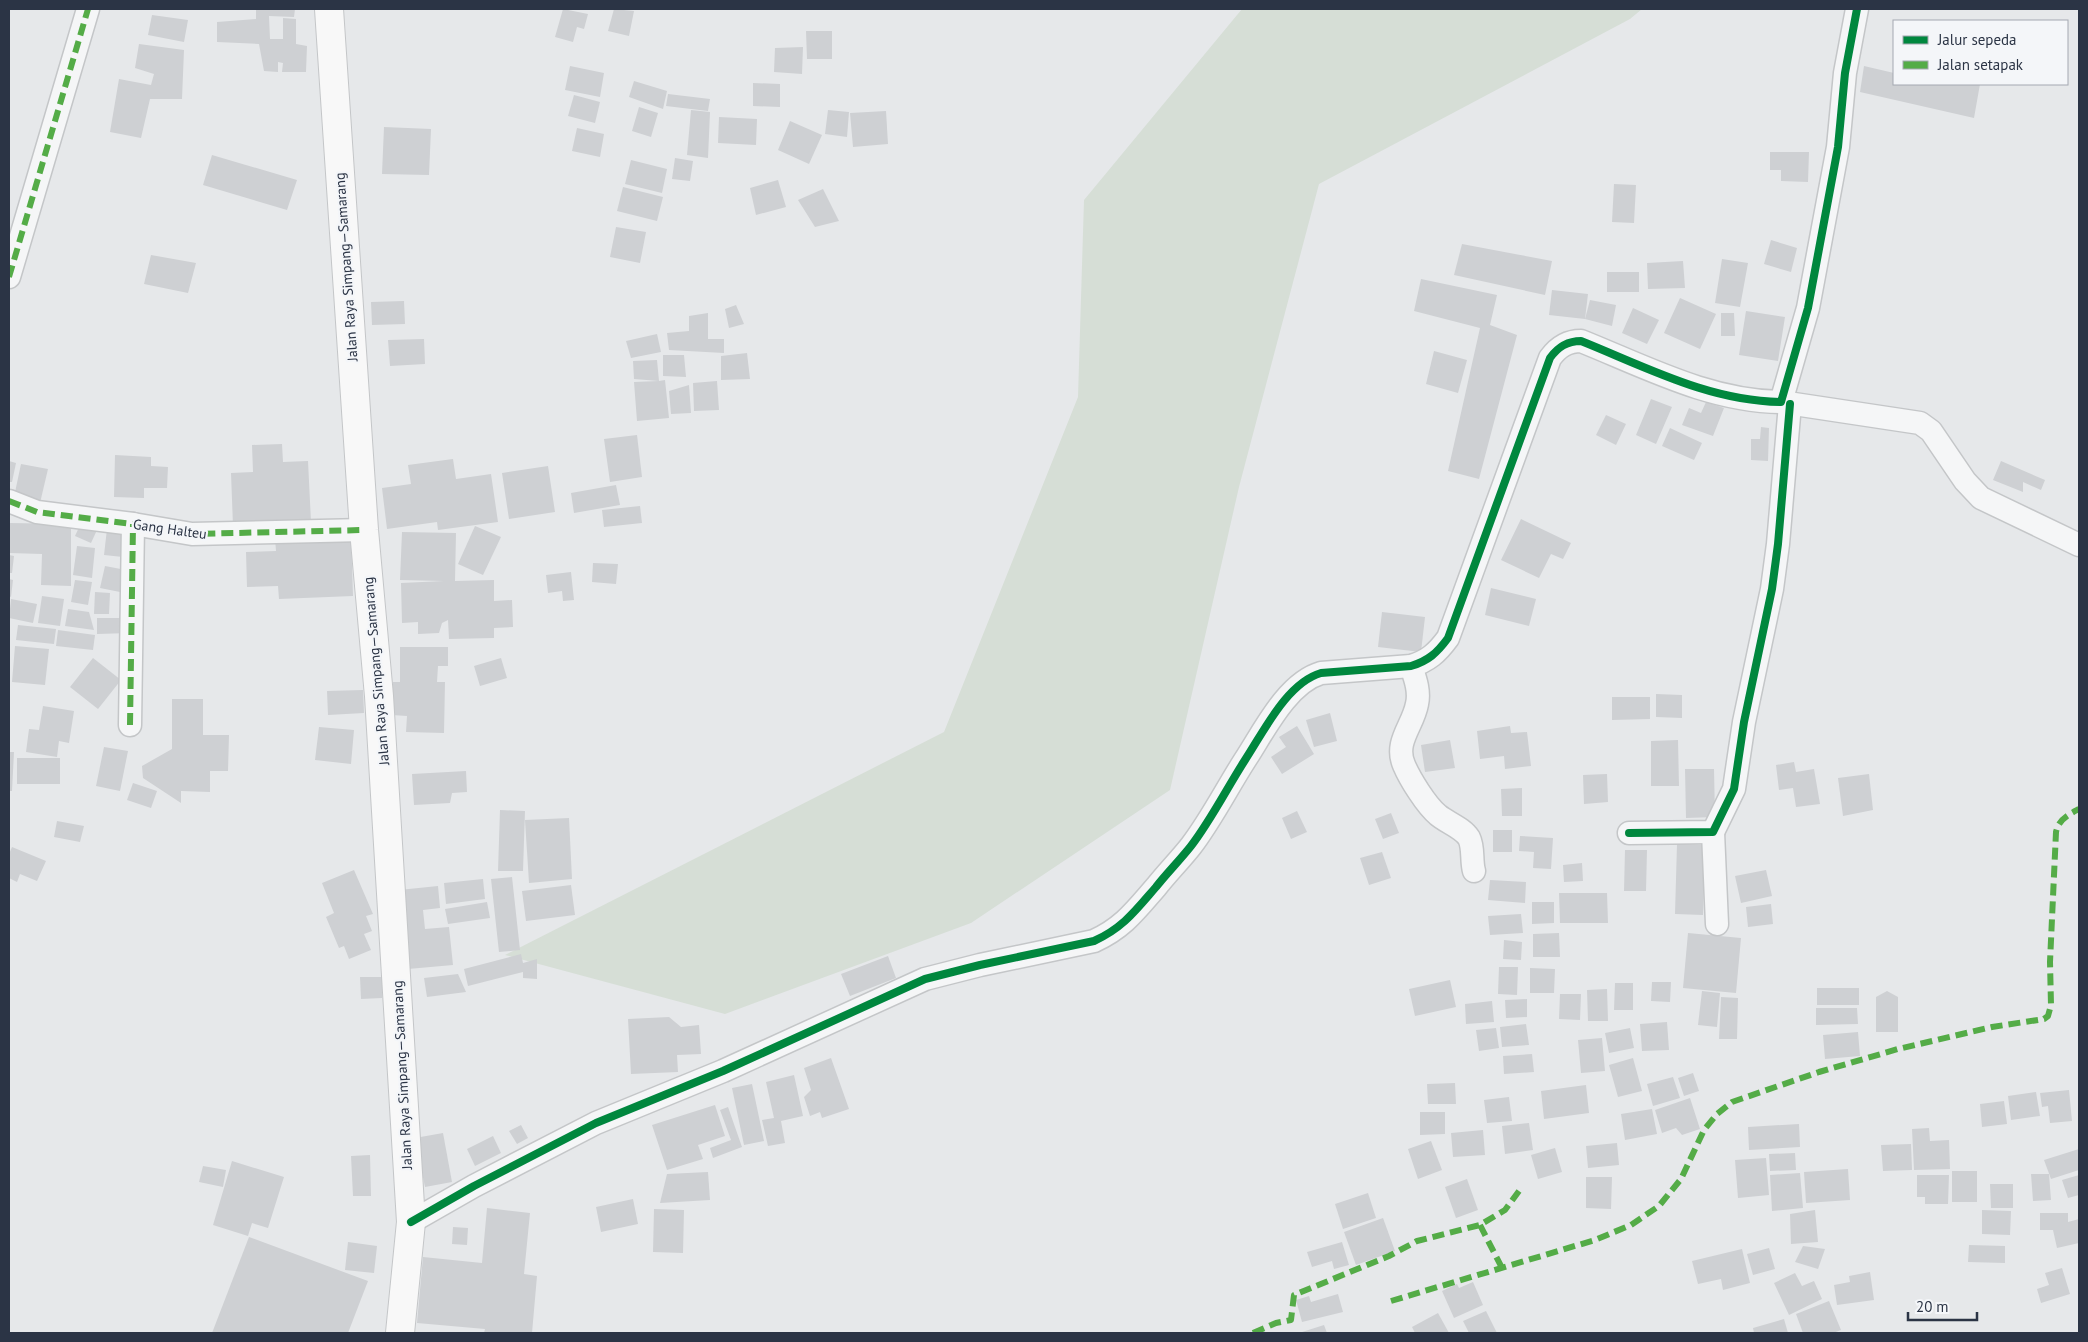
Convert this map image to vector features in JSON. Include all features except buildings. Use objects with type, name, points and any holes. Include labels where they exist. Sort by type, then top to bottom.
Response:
[{"type":"main road","name":"Jalan Raya Simpang—Samarang","points":[[329,9],[364,530],[379,696],[411,1222],[400,1333]]},
{"type":"street","points":[[9,277],[88,9]]},
{"type":"street","points":[[1717,924],[1714,832],[1734,789],[1744,722],[1772,589],[1778,544],[1785,403],[1808,308],[1838,148],[1846,73],[1856,9]]},
{"type":"street","points":[[411,1222],[474,1186],[596,1123],[723,1071],[925,979],[980,965],[1094,941],[1111,934],[1130,917],[1192,845],[1262,733],[1280,707],[1299,685],[1310,677],[1321,673],[1411,666],[1425,662],[1438,652],[1448,638],[1550,358],[1561,347],[1572,342],[1581,341],[1651,371],[1707,392],[1759,402],[1785,403],[1920,423],[1931,431],[1965,481],[1981,498],[2079,545]]},
{"type":"street","name":"Gang Halteu","points":[[9,501],[37,512],[133,524],[192,534],[364,530]]},
{"type":"street","points":[[130,726],[133,524]]},
{"type":"street","points":[[1411,666],[1416,682],[1418,703],[1400,748],[1403,764],[1422,796],[1437,814],[1469,838],[1474,871]]},
{"type":"street","points":[[1629,833],[1714,832]]},
{"type":"shaded area","points":[[1242,9],[1642,9],[1630,19],[1319,184],[1239,487],[1170,790],[971,923],[725,1014],[505,955],[944,732],[1078,397],[1084,200]]},
{"type":"marked path","points":[[9,277],[88,9]]},
{"type":"marked path","points":[[9,501],[37,512],[133,524],[192,534],[364,530]]},
{"type":"marked path","points":[[130,725],[133,524]]},
{"type":"marked path","points":[[1391,1301],[1595,1240],[1631,1225],[1659,1206],[1681,1179],[1704,1130],[1717,1114],[1732,1102],[1819,1072],[1898,1049],[1992,1027],[2044,1019],[2048,1016],[2051,1005],[2050,962],[2056,832],[2062,821],[2079,809]]},
{"type":"marked path","points":[[1253,1333],[1276,1323],[1291,1320],[1294,1295],[1389,1256],[1417,1241],[1480,1225],[1505,1210],[1519,1191]]},
{"type":"marked path","points":[[1480,1225],[1502,1268]]},
{"type":"cycle path","points":[[411,1222],[474,1186],[596,1123],[723,1071],[925,979],[980,965],[1094,941],[1121,924],[1142,903],[1191,846],[1268,722],[1297,687],[1309,678],[1321,673],[1411,666],[1427,659],[1448,638],[1550,358],[1563,345],[1581,341],[1678,381],[1703,389],[1729,396],[1781,402],[1808,308],[1838,147],[1845,73],[1857,9]]},
{"type":"cycle path","points":[[1629,833],[1713,832],[1734,789],[1744,722],[1772,589],[1778,544],[1790,404]]}]
